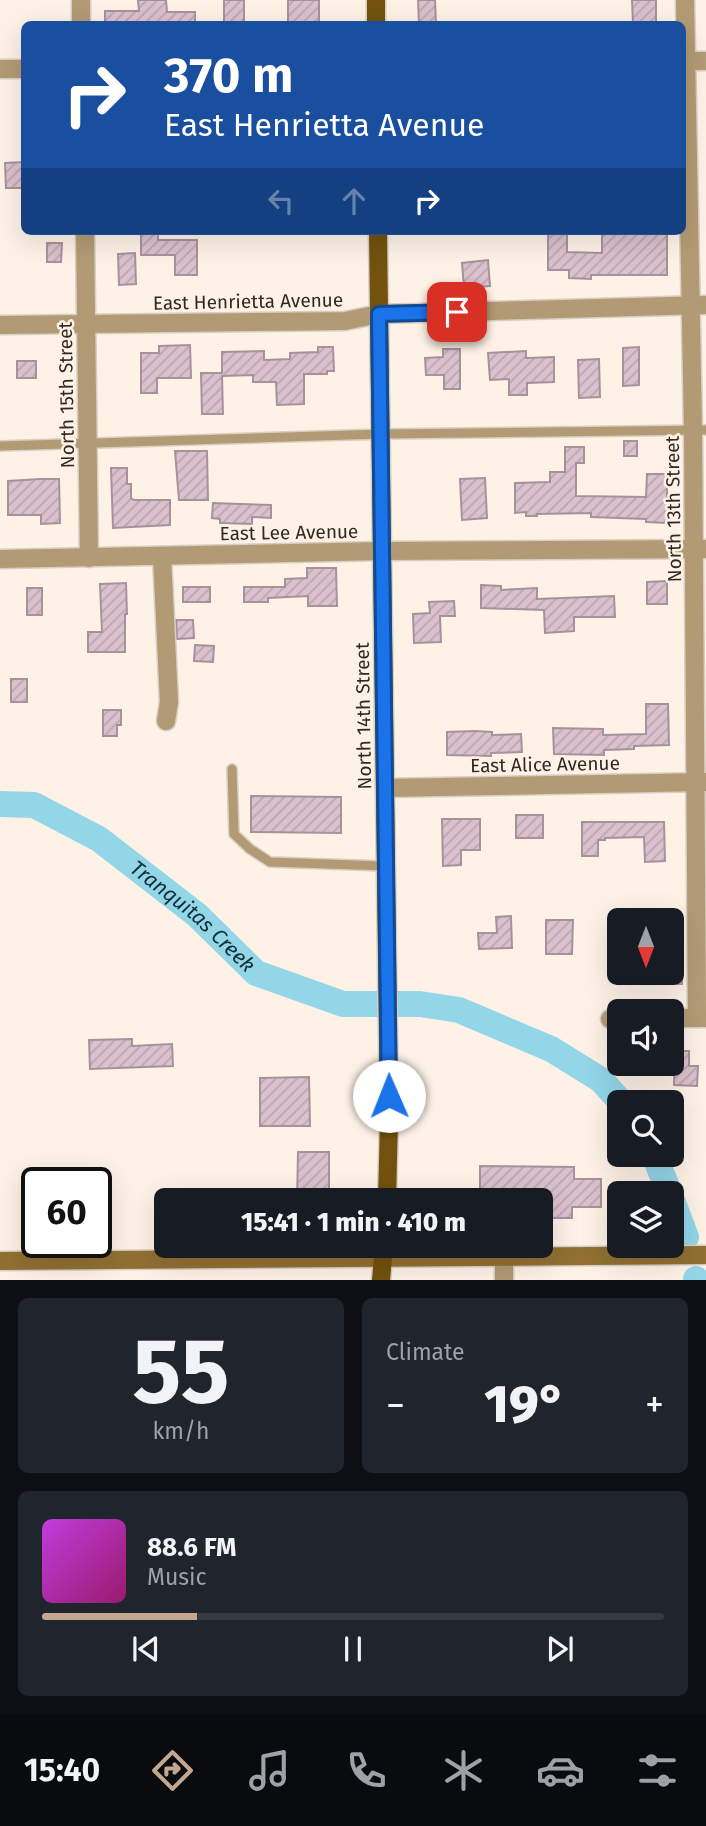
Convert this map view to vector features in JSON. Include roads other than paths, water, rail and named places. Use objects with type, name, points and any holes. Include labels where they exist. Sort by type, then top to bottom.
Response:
[{"type":"main road","points":[[376,0],[376,21]]},
{"type":"main road","name":"North 14th Street","points":[[378,235],[388,1049],[387,1188]]},
{"type":"main road","points":[[381,1280],[383,1258]]},
{"type":"street","points":[[81,0],[81,21]]},
{"type":"street","name":"North 13th Street","points":[[685,0],[685,21]]},
{"type":"street","points":[[686,61],[706,61]]},
{"type":"street","points":[[0,69],[21,69]]},
{"type":"street","name":"North 13th Street","points":[[686,94],[699,305],[702,1018]]},
{"type":"street","name":"North 15th Street","points":[[85,235],[89,558]]},
{"type":"street","name":"East Henrietta Avenue","points":[[0,325],[345,321],[379,314],[699,305]]},
{"type":"street","name":"East Lee Avenue","points":[[0,559],[382,551],[700,549]]},
{"type":"street","points":[[162,556],[169,702],[166,721]]},
{"type":"street","name":"East Alice Avenue","points":[[385,788],[701,782]]},
{"type":"street","points":[[684,1018],[702,1018]]},
{"type":"street","points":[[553,1256],[706,1255]]},
{"type":"street","points":[[0,1261],[154,1257]]},
{"type":"street","points":[[504,1258],[504,1280]]},
{"type":"lane","points":[[0,446],[382,434],[699,430]]},
{"type":"lane","points":[[232,769],[234,834],[270,862],[384,866]]},
{"type":"waterway","name":"Tranquitas Creek","points":[[0,804],[34,805],[99,839],[197,915],[256,973],[343,1004],[420,1004],[459,1010],[551,1049],[601,1080],[610,1090]]},
{"type":"waterway","name":"Tranquitas Creek","points":[[659,1167],[665,1181]]},
{"type":"waterway","name":"Tranquitas Creek","points":[[684,1232],[686,1237]]}]
